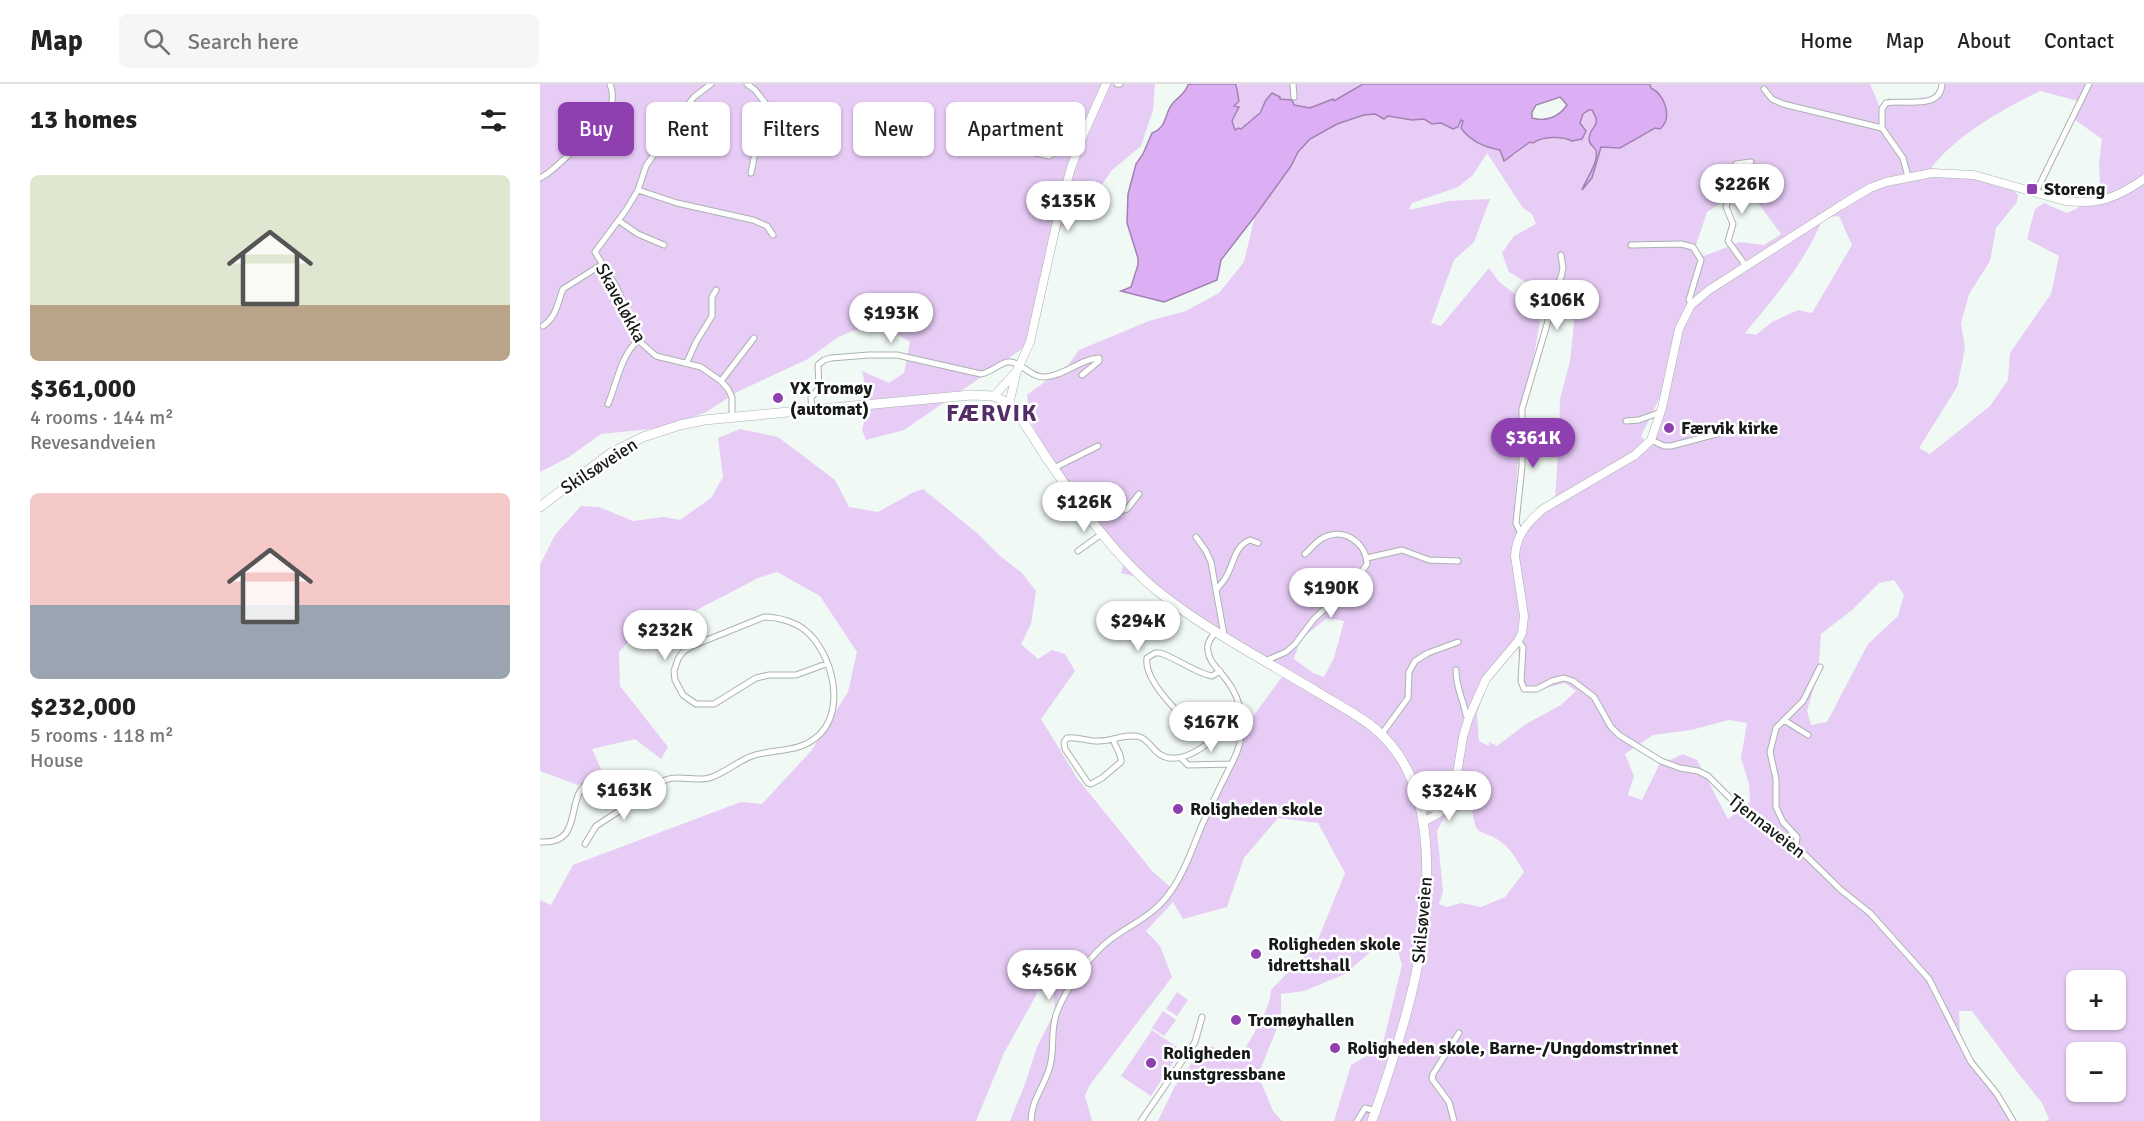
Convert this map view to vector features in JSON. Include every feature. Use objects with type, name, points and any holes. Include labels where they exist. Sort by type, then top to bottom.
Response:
[{"type":"main road","points":[[1085,131],[1106,84]]},
{"type":"main road","points":[[1009,401],[1018,368],[1030,342],[1061,202],[1076,156]]},
{"type":"main road","points":[[1423,822],[1444,809],[1451,799],[1462,737],[1469,717],[1486,679],[1518,641],[1524,625],[1515,556],[1515,546],[1521,534],[1543,509],[1635,455],[1651,440],[1661,412],[1676,338],[1685,315],[1693,303],[1709,290],[1870,188],[1908,177],[1932,173],[1974,175],[2065,201],[2095,202],[2111,199],[2144,179]]},
{"type":"main road","points":[[996,394],[1018,368]]},
{"type":"main road","name":"Skilsøveien","points":[[540,507],[593,465],[635,440],[684,424],[732,417],[971,395],[996,394],[1009,401],[1054,468],[1103,533],[1142,578],[1161,594],[1220,633],[1361,719],[1392,746],[1406,765],[1421,807],[1427,886],[1420,958],[1411,998],[1372,1121]]},
{"type":"main road","points":[[1421,807],[1434,808],[1451,799]]},
{"type":"street","points":[[540,178],[555,168],[607,113],[612,102],[613,92],[610,84]]},
{"type":"street","name":"Skaveløkka","points":[[711,84],[694,97],[646,165],[638,190],[619,221],[595,252],[617,288],[638,340],[656,356],[687,362],[709,371],[728,389],[732,397],[732,417]]},
{"type":"street","points":[[747,84],[755,90],[764,102]]},
{"type":"street","points":[[1293,84],[1293,97]]},
{"type":"street","points":[[1908,177],[1903,158],[1882,128],[1881,109],[1886,103],[1922,102],[1934,99],[1941,92],[1942,84]]},
{"type":"street","points":[[2036,192],[2088,84]]},
{"type":"street","points":[[1764,89],[1772,99],[1783,104],[1878,129],[1882,128]]},
{"type":"street","points":[[751,173],[754,156]]},
{"type":"street","points":[[1746,266],[1728,241],[1733,224],[1726,207],[1734,181],[1736,164],[1751,162]]},
{"type":"street","points":[[638,190],[677,203],[753,220],[767,226],[773,235]]},
{"type":"street","points":[[619,221],[630,230],[664,245]]},
{"type":"street","points":[[1631,245],[1681,244],[1693,247],[1701,260],[1690,293],[1689,300],[1693,303]]},
{"type":"street","points":[[1521,534],[1516,523],[1522,466],[1522,409],[1548,321],[1553,295],[1561,277],[1563,268],[1561,255]]},
{"type":"street","points":[[543,326],[559,306],[563,289],[601,265]]},
{"type":"street","points":[[687,362],[712,316],[712,297],[716,290]]},
{"type":"street","points":[[721,381],[754,338]]},
{"type":"street","points":[[608,404],[622,363],[631,346],[638,340]]},
{"type":"street","points":[[812,410],[811,398],[819,388],[818,365],[831,358],[869,354],[897,356],[981,374],[1006,362],[1011,362],[1018,368],[1037,376],[1046,377],[1099,358],[1099,361],[1082,375]]},
{"type":"street","points":[[1626,421],[1639,420],[1661,412]]},
{"type":"street","points":[[1651,440],[1664,446],[1671,446],[1754,424]]},
{"type":"street","points":[[1054,468],[1098,447]]},
{"type":"street","points":[[1092,518],[1127,509],[1139,494]]},
{"type":"street","points":[[1078,551],[1103,533]]},
{"type":"street","points":[[1265,661],[1286,652],[1295,644],[1314,618],[1358,578],[1367,564],[1364,550],[1358,542],[1336,533],[1323,537],[1305,554]]},
{"type":"street","points":[[1031,1121],[1033,1104],[1050,1067],[1054,1018],[1061,1002],[1095,954],[1112,939],[1141,921],[1171,891],[1239,749],[1242,737],[1242,715],[1235,693],[1211,660],[1207,648],[1220,633],[1217,589],[1211,562],[1196,537]]},
{"type":"street","points":[[1217,589],[1225,580],[1233,559],[1243,543],[1250,540],[1258,543]]},
{"type":"street","points":[[1366,558],[1402,550],[1429,560],[1458,561]]},
{"type":"street","points":[[540,842],[554,841],[567,833],[573,820],[578,795],[589,782],[606,778],[637,789],[651,787],[675,778],[697,780],[708,778],[752,756],[791,751],[814,740],[828,724],[834,704],[833,684],[826,664],[816,641],[802,628],[776,618],[764,617],[687,649],[677,663],[675,680],[679,690],[686,698],[696,704],[710,705],[719,702],[756,678],[769,675],[796,675],[826,664]]},
{"type":"street","name":"Tjennaveien","points":[[1518,641],[1523,647],[1521,681],[1524,689],[1537,689],[1564,678],[1574,681],[1594,697],[1611,727],[1619,735],[1661,761],[1708,776],[1746,815],[1796,846],[1834,884],[1870,913],[1929,979],[1971,1062],[1997,1094],[2013,1121]]},
{"type":"street","points":[[1381,735],[1408,698],[1409,672],[1415,661],[1428,653],[1458,642]]},
{"type":"street","points":[[1181,715],[1162,695],[1149,672],[1147,658],[1160,653],[1207,676],[1220,671]]},
{"type":"street","points":[[1796,846],[1797,837],[1783,822],[1776,807],[1776,779],[1770,752],[1776,728],[1803,701],[1820,667]]},
{"type":"street","points":[[1456,670],[1456,685],[1469,717]]},
{"type":"street","points":[[1113,739],[1121,762],[1091,784],[1083,777],[1064,746],[1067,738],[1089,741],[1138,736],[1164,757],[1181,758],[1214,739],[1230,720]]},
{"type":"street","points":[[1784,720],[1808,735]]},
{"type":"street","points":[[1181,758],[1188,765],[1232,764]]},
{"type":"street","points":[[585,844],[596,826],[630,804],[637,789]]},
{"type":"street","points":[[1141,1121],[1195,1042],[1202,1017]]},
{"type":"street","points":[[1454,1121],[1449,1102],[1432,1079],[1459,1033]]},
{"type":"street","points":[[1358,1121],[1365,1108],[1376,1111]]},
{"type":"shaded area","points":[[540,84],[1155,84],[1153,110],[1141,146],[1112,170],[1089,203],[1061,228],[1047,264],[1032,342],[904,430],[866,440],[862,430],[869,402],[862,371],[889,383],[904,373],[910,342],[897,334],[858,329],[838,337],[808,359],[739,391],[706,412],[670,427],[601,434],[569,457],[540,472]]},
{"type":"shaded area","points":[[1236,84],[1239,101],[1234,106],[1239,107],[1232,121],[1235,130],[1241,129],[1260,113],[1272,93],[1280,99],[1292,100],[1294,105],[1310,108],[1333,99],[1334,101],[1363,84],[1650,84],[1663,101],[1667,113],[1660,129],[1655,128],[1620,148],[1601,147],[1592,178],[1582,190],[1596,156],[1596,151],[1589,139],[1596,123],[1592,110],[1583,114],[1580,123],[1586,131],[1582,139],[1572,141],[1552,138],[1530,142],[1504,161],[1500,150],[1469,137],[1461,128],[1463,121],[1461,120],[1458,127],[1453,129],[1441,123],[1432,124],[1424,119],[1412,120],[1388,116],[1384,119],[1375,114],[1364,115],[1337,124],[1310,139],[1298,152],[1291,166],[1221,260],[1217,280],[1164,302],[1121,291],[1131,287],[1138,265],[1127,223],[1128,194],[1136,164],[1152,133],[1161,127],[1170,107],[1188,85]],"holes":[[[1560,97],[1567,105],[1552,118],[1532,118],[1536,105]]]},
{"type":"shaded area","points":[[1238,84],[1363,84],[1334,101],[1332,99],[1310,108],[1294,105],[1288,100],[1266,100],[1254,118],[1236,130],[1232,121],[1237,114]]},
{"type":"shaded area","points":[[1650,84],[1870,84],[1881,110],[1889,97],[1893,101],[1934,96],[1940,84],[2144,84],[2144,1121],[2046,1121],[2049,1119],[2042,1103],[1972,1011],[1959,1011],[1960,1035],[1977,1069],[2014,1121],[1334,1121],[1351,1065],[1382,1047],[1402,965],[1396,944],[1389,936],[1345,974],[1304,991],[1281,994],[1281,1018],[1258,1075],[1273,1111],[1282,1121],[1158,1121],[1175,1086],[1205,1045],[1241,1055],[1268,1006],[1271,990],[1317,942],[1345,873],[1318,823],[1278,818],[1244,858],[1227,907],[1183,919],[1173,902],[1146,931],[1160,946],[1172,977],[1089,1086],[1085,1096],[1092,1121],[1010,1121],[1037,1047],[1055,1011],[1054,994],[1039,990],[1004,1053],[976,1121],[540,1121],[540,900],[551,905],[573,865],[741,802],[762,804],[811,751],[848,692],[857,652],[820,596],[777,572],[758,578],[666,626],[636,633],[619,652],[620,686],[668,747],[661,759],[635,739],[592,749],[603,774],[578,785],[540,771],[540,565],[555,535],[581,506],[599,507],[633,521],[664,517],[680,520],[711,498],[723,477],[718,438],[740,429],[778,437],[835,480],[849,507],[878,512],[923,489],[1022,573],[1036,591],[1031,624],[1021,644],[1038,659],[1052,650],[1065,654],[1075,671],[1041,719],[1077,778],[1153,872],[1174,890],[1233,762],[1244,729],[1284,674],[1141,578],[1121,573],[1123,566],[1117,549],[1047,455],[1030,420],[1027,395],[1069,364],[1079,350],[1149,321],[1186,311],[1219,293],[1244,262],[1255,216],[1291,166],[1298,152],[1310,139],[1337,124],[1364,115],[1375,114],[1378,117],[1388,116],[1412,120],[1420,118],[1432,124],[1460,120],[1463,121],[1463,131],[1471,139],[1501,150],[1504,159],[1515,155],[1530,142],[1549,138],[1568,139],[1585,130],[1580,123],[1583,114],[1592,110],[1596,121],[1591,131],[1591,145],[1596,154],[1586,185],[1592,178],[1601,147],[1620,148],[1666,123],[1666,108]],"holes":[[[2040,91],[2078,101],[2075,120],[2102,139],[2099,163],[2100,184],[2093,196],[2067,213],[2044,203],[2035,209],[2027,239],[2059,256],[2051,294],[2010,353],[2008,380],[1990,406],[1930,454],[1919,448],[1957,387],[1965,349],[1961,323],[1969,294],[1990,261],[1996,228],[2017,202],[2018,195],[2006,184],[1968,173],[1931,168],[1954,144],[2010,106]],[[1487,153],[1523,208],[1532,214],[1536,224],[1514,236],[1502,253],[1509,272],[1542,292],[1562,280],[1570,283],[1574,323],[1570,361],[1560,399],[1555,498],[1517,530],[1514,512],[1520,435],[1540,321],[1530,305],[1499,282],[1489,268],[1441,326],[1431,323],[1454,260],[1474,242],[1490,199],[1449,201],[1409,210],[1412,203],[1458,187],[1473,175]],[[1726,200],[1759,204],[1781,234],[1764,245],[1740,242],[1704,256],[1695,248],[1707,212]],[[1839,216],[1852,245],[1812,313],[1798,310],[1772,322],[1756,335],[1745,333],[1789,278],[1823,218]],[[1671,375],[1673,375],[1664,392],[1663,405],[1667,405],[1659,430],[1636,456],[1587,484],[1605,468],[1639,448],[1645,441],[1641,436]],[[1894,580],[1904,595],[1898,616],[1868,644],[1827,722],[1811,725],[1807,711],[1818,673],[1821,634],[1852,610],[1879,583]],[[1327,618],[1344,621],[1334,658],[1324,677],[1313,673],[1294,659],[1300,640]],[[1518,646],[1521,684],[1527,693],[1565,683],[1576,691],[1561,705],[1526,724],[1497,746],[1489,742],[1489,746],[1479,741],[1477,713],[1491,677]],[[1729,720],[1747,723],[1741,758],[1749,784],[1750,802],[1728,819],[1697,760],[1683,754],[1659,765],[1642,800],[1628,795],[1634,776],[1625,754],[1653,735],[1691,730]],[[1472,808],[1477,829],[1500,841],[1514,855],[1524,872],[1505,897],[1481,907],[1461,903],[1447,907],[1439,904],[1443,891],[1437,831],[1449,813]]]},
{"type":"shaded area","points":[[1177,992],[1188,1000],[1177,1016],[1166,1009]]},
{"type":"shaded area","points":[[1163,1011],[1176,1020],[1164,1036],[1152,1028]]},
{"type":"shaded area","name":"Roligheden kunstgressbane","points":[[1152,1030],[1181,1050],[1151,1096],[1121,1076]]},
{"type":"place","name":"Storeng","points":[[2032,189]]},
{"type":"place","name":"YX Tromøy (automat)","points":[[778,398]]},
{"type":"place","name":"Færvik kirke","points":[[1669,428]]},
{"type":"place","name":"Roligheden skole","points":[[1178,809]]},
{"type":"place","name":"Roligheden skole idrettshall","points":[[1256,954]]},
{"type":"place","name":"Tromøyhallen","points":[[1236,1020]]},
{"type":"place","name":"Roligheden skole, Barne-/Ungdomstrinnet","points":[[1335,1048]]},
{"type":"place","name":"Roligheden kunstgressbane","points":[[1151,1063]]},
{"type":"district","name":"FÆRVIK","points":[[992,413]]}]
